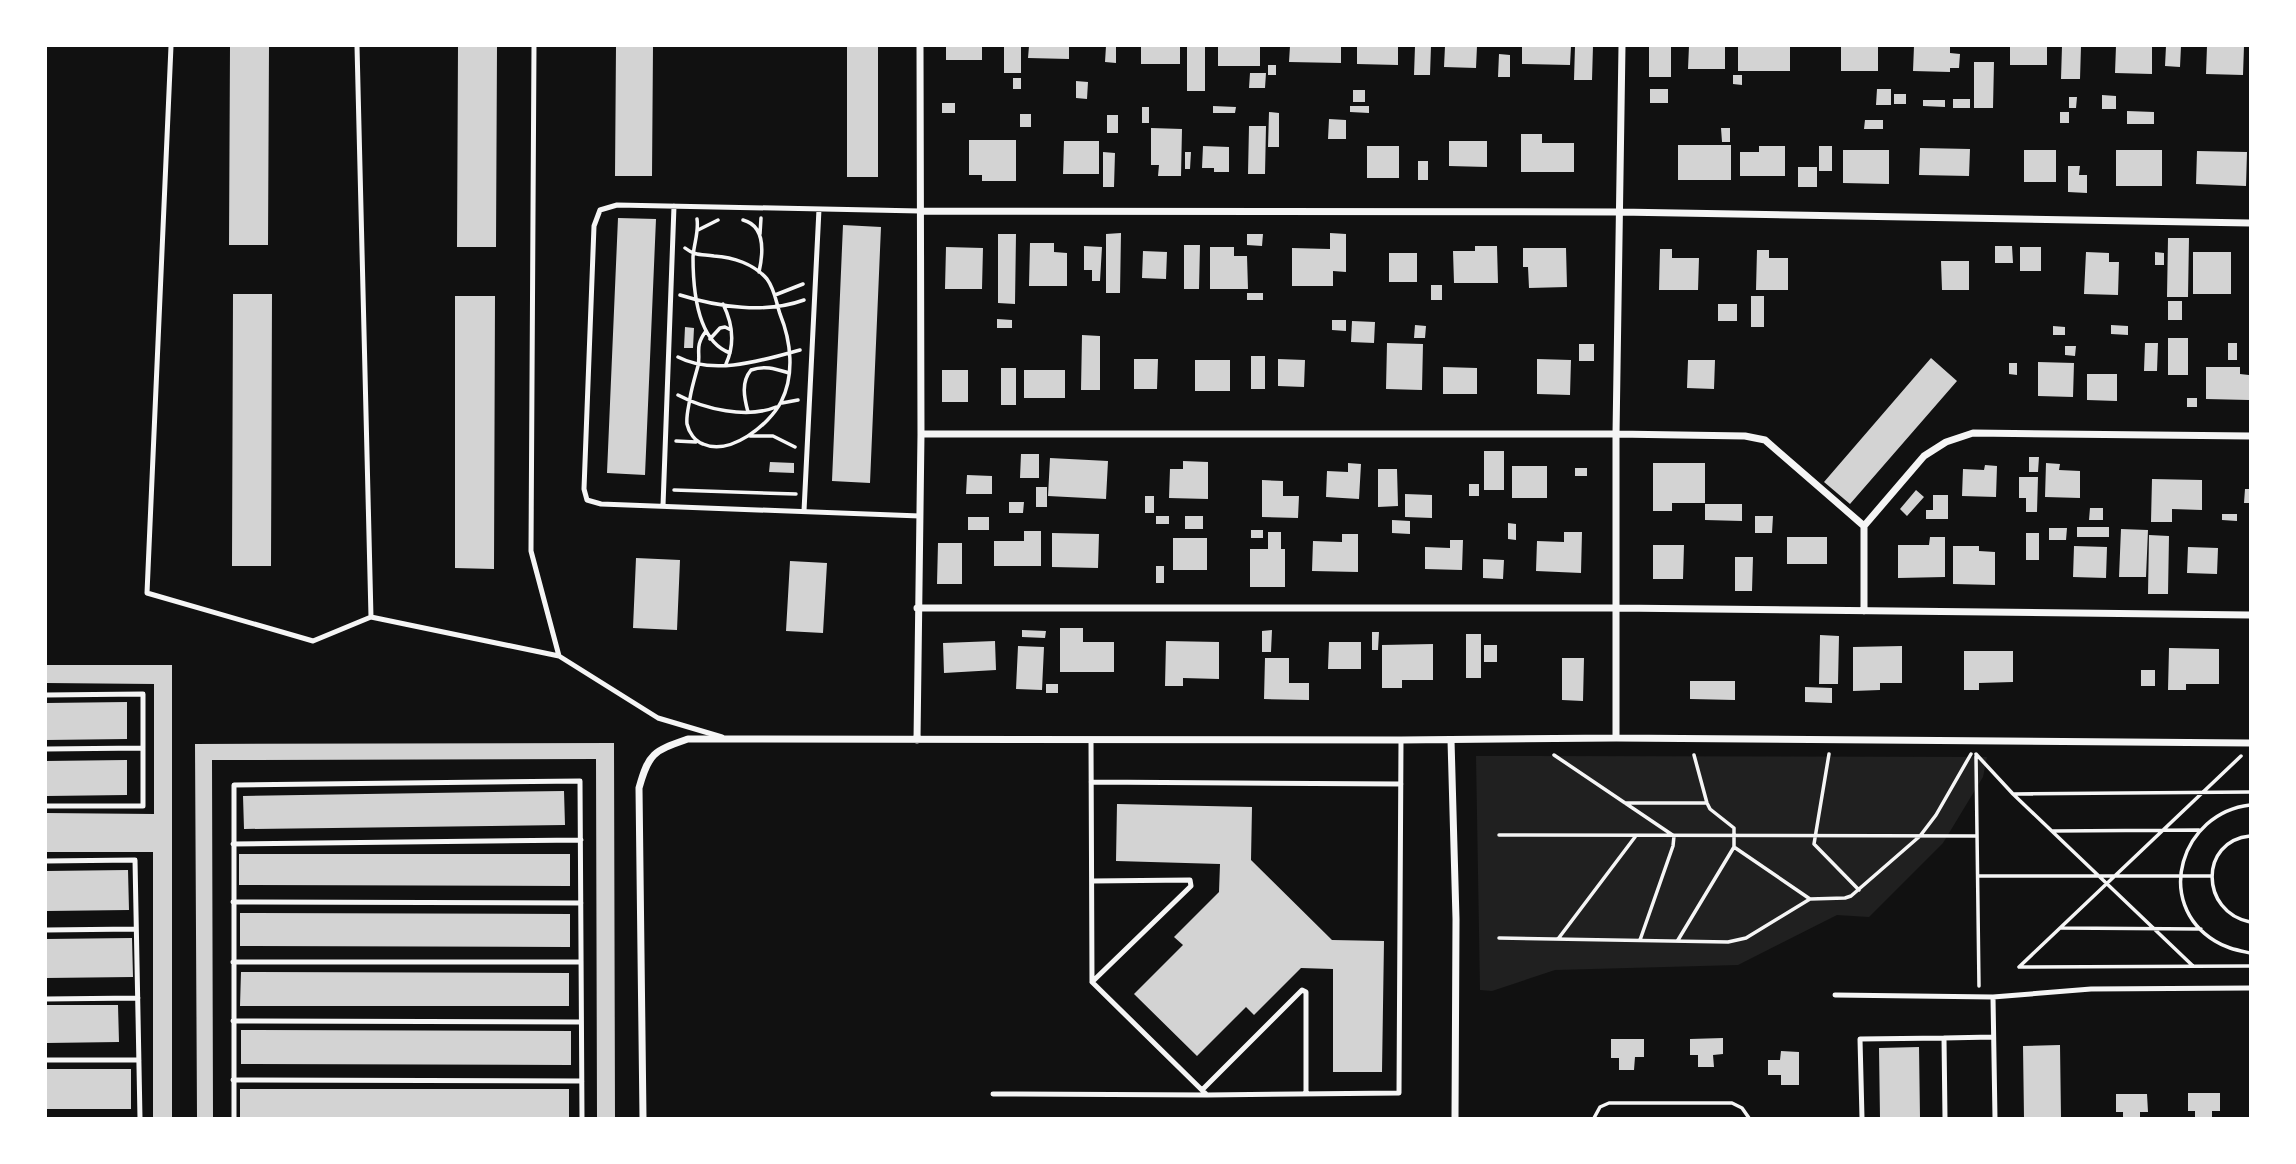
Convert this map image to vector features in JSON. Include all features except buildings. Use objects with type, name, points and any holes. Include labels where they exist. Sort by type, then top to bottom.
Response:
[{"type":"street","points":[[916,740],[922,434],[920,46]]},
{"type":"street","points":[[1616,738],[1616,433],[1622,46]]},
{"type":"street","points":[[920,211],[1619,212],[2250,223]]},
{"type":"street","points":[[922,434],[1616,433],[1745,436],[1765,440],[1864,526]]},
{"type":"street","points":[[1864,611],[1864,526],[1924,456],[1946,442],[1973,433],[2250,436]]},
{"type":"street","points":[[917,608],[1616,608],[2250,615]]},
{"type":"street","points":[[643,1118],[639,788],[646,764],[659,749],[688,739],[1616,738],[2250,743]]},
{"type":"street","points":[[1451,740],[1456,919],[1455,1118]]},
{"type":"lane","points":[[171,46],[147,593],[313,641],[371,617],[559,656],[658,718],[728,739]]},
{"type":"lane","points":[[357,46],[371,617]]},
{"type":"lane","points":[[534,46],[531,551],[559,656]]},
{"type":"lane","points":[[920,211],[617,205],[600,210],[596,217],[584,489],[587,500],[593,503],[920,516]]},
{"type":"lane","points":[[663,506],[674,206]]},
{"type":"lane","points":[[804,511],[819,209]]},
{"type":"lane","points":[[46,695],[143,694],[143,806],[46,806]]},
{"type":"lane","points":[[1091,740],[1092,982],[1205,1092]]},
{"type":"lane","points":[[993,1094],[1399,1094],[1401,740]]},
{"type":"lane","points":[[46,749],[143,748]]},
{"type":"lane","points":[[234,1118],[234,785],[565,781],[580,781],[582,1118]]},
{"type":"lane","points":[[1091,782],[1401,784]]},
{"type":"lane","points":[[233,844],[581,840]]},
{"type":"lane","points":[[46,861],[135,860],[140,1118]]},
{"type":"lane","points":[[1092,881],[1190,880],[1191,886],[1092,982]]},
{"type":"lane","points":[[233,902],[581,903]]},
{"type":"lane","points":[[46,930],[136,929]]},
{"type":"lane","points":[[233,962],[581,962]]},
{"type":"lane","points":[[1835,995],[1993,997],[2091,989],[2250,988]]},
{"type":"lane","points":[[1205,1092],[1302,990],[1306,992],[1306,1094]]},
{"type":"lane","points":[[1993,997],[1995,1118]]},
{"type":"lane","points":[[46,999],[138,999]]},
{"type":"lane","points":[[233,1021],[581,1022]]},
{"type":"lane","points":[[1862,1118],[1860,1039],[1993,1037]]},
{"type":"lane","points":[[1944,1038],[1945,1118]]},
{"type":"lane","points":[[46,1060],[139,1060]]},
{"type":"lane","points":[[233,1080],[582,1081]]},
{"type":"path","points":[[692,206],[697,217],[698,230],[694,254],[698,299],[706,331],[722,350],[730,352]]},
{"type":"path","points":[[759,272],[762,256],[760,219],[766,208]]},
{"type":"path","points":[[698,230],[718,220],[727,219]]},
{"type":"path","points":[[737,219],[748,222],[756,228],[760,236]]},
{"type":"path","points":[[665,440],[698,442],[712,448],[727,447],[767,421],[781,403],[789,373],[786,331],[775,295],[767,280],[759,272],[734,259],[694,254],[673,236]]},
{"type":"path","points":[[775,295],[801,285],[816,274]]},
{"type":"path","points":[[671,291],[698,299],[748,307],[796,303],[815,294]]},
{"type":"path","points":[[723,304],[732,331],[726,364]]},
{"type":"path","points":[[710,339],[720,327],[732,331]]},
{"type":"path","points":[[698,442],[689,431],[687,423],[692,384],[699,364],[698,349],[706,331]]},
{"type":"path","points":[[669,352],[691,363],[726,364],[789,353],[812,346]]},
{"type":"path","points":[[748,412],[744,383],[751,370],[760,367],[789,373]]},
{"type":"path","points":[[690,401],[748,412],[810,399]]},
{"type":"path","points":[[747,436],[780,438],[807,458]]},
{"type":"path","points":[[664,490],[805,495]]},
{"type":"path","points":[[2243,753],[2019,967],[2250,966]]},
{"type":"path","points":[[1829,754],[1814,836],[1817,848],[1859,890]]},
{"type":"path","points":[[1499,938],[1728,942],[1741,940],[1810,899],[1845,898],[1859,890],[1920,836],[1936,815],[1970,754]]},
{"type":"path","points":[[1979,997],[1976,754],[2013,794],[2193,966]]},
{"type":"path","points":[[1554,755],[1674,836]]},
{"type":"path","points":[[1677,941],[1734,847],[1734,828],[1710,809],[1694,755]]},
{"type":"path","points":[[2013,794],[2250,792]]},
{"type":"path","points":[[1625,803],[1707,803]]},
{"type":"path","points":[[2250,805],[2217,815],[2199,830],[2189,845],[2181,876],[2186,907],[2201,929],[2213,940],[2231,949],[2250,953]]},
{"type":"path","points":[[2052,831],[2199,830]]},
{"type":"path","points":[[1499,835],[1977,836]]},
{"type":"path","points":[[1558,939],[1636,836]]},
{"type":"path","points":[[1640,940],[1673,846],[1674,836]]},
{"type":"path","points":[[2250,836],[2233,841],[2223,849],[2216,859],[2212,876],[2215,895],[2221,906],[2230,914],[2250,922]]},
{"type":"path","points":[[1734,847],[1810,899]]},
{"type":"path","points":[[1978,876],[2212,876]]},
{"type":"path","points":[[2059,928],[2201,929]]},
{"type":"path","points":[[1594,1118],[1596,1111],[1603,1105],[1732,1103],[1742,1108],[1749,1118]]},
{"type":"shaded area","points":[[1476,756],[1987,757],[1983,777],[1943,843],[1869,917],[1837,915],[1738,965],[1555,970],[1492,991],[1480,990]]}]
